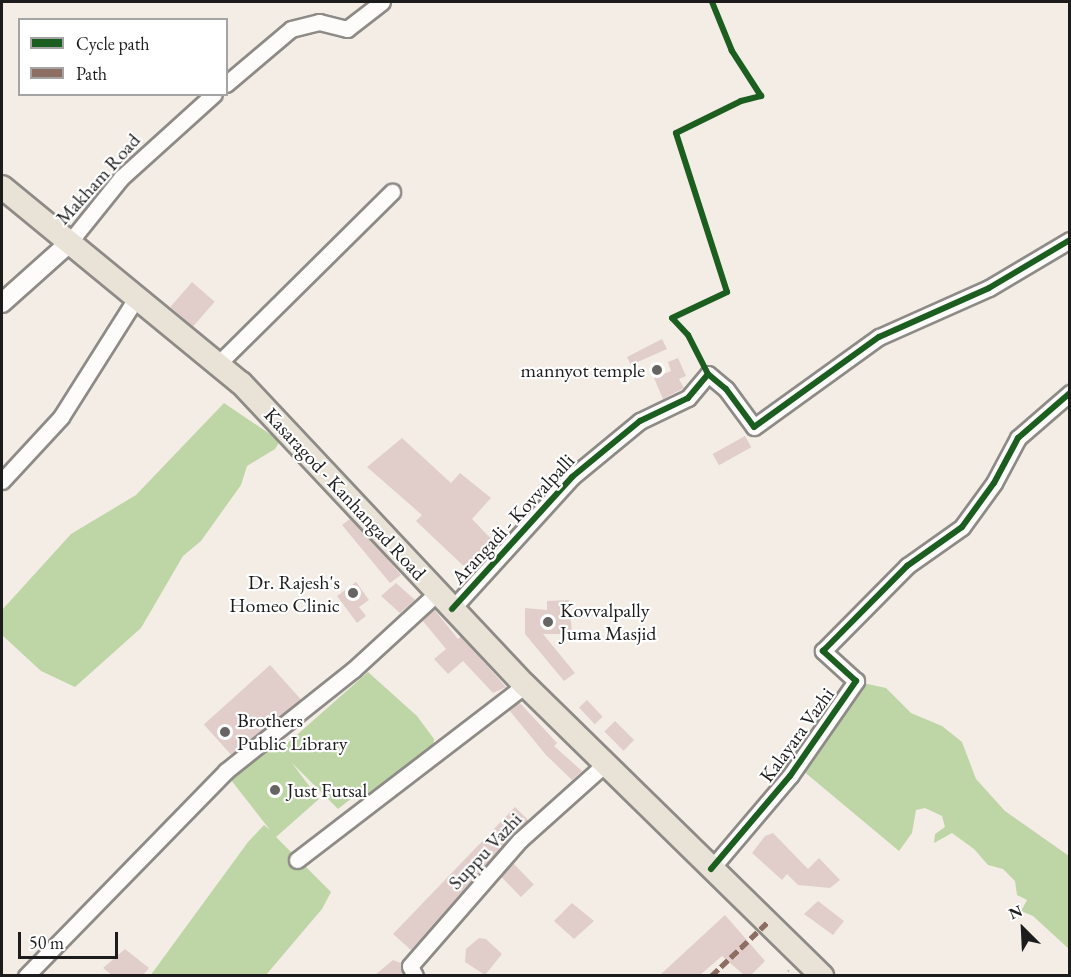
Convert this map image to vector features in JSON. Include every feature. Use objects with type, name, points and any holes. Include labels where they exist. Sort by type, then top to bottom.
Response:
[{"type":"main road","name":"Kasaragod - Kanhangad Road","points":[[2,187],[68,244],[138,295],[218,364],[391,539],[525,685],[818,974]]},
{"type":"street","points":[[228,82],[291,29],[319,22],[347,29],[382,2]]},
{"type":"street","name":"Makham Road","points":[[68,244],[121,178],[212,96]]},
{"type":"street","points":[[218,364],[392,192]]},
{"type":"street","name":"Arangadi - Kovvalpalli","points":[[445,600],[572,477],[640,421],[688,398],[708,374],[726,388],[754,427],[879,337],[989,288],[1044,252],[1070,240]]},
{"type":"street","points":[[2,303],[68,244]]},
{"type":"street","points":[[2,480],[61,417],[138,295]]},
{"type":"street","name":"Kalayara Vazhi","points":[[711,870],[790,776],[856,681],[823,651],[907,566],[962,527],[994,483],[1018,438],[1070,393]]},
{"type":"street","points":[[26,975],[226,771],[352,670],[445,600]]},
{"type":"street","points":[[297,860],[525,685]]},
{"type":"street","name":"Suppu Vazhi","points":[[416,975],[410,966],[520,840],[605,764]]},
{"type":"green space","points":[[224,403],[280,441],[275,449],[247,466],[241,485],[201,541],[183,556],[141,628],[75,687],[41,671],[2,635],[2,610],[71,534],[136,495]]},
{"type":"green space","points":[[368,672],[417,716],[434,739],[433,749],[369,796],[361,791],[338,809],[292,763],[319,799],[276,837],[331,892],[322,909],[266,975],[150,976],[248,842],[264,825],[270,830],[231,780],[276,741],[282,748]]},
{"type":"green space","points":[[863,683],[886,688],[911,713],[942,726],[962,742],[976,779],[1005,811],[1069,856],[1069,949],[1033,916],[1021,911],[1027,900],[1017,895],[1015,881],[1003,869],[988,865],[974,849],[952,833],[934,843],[935,834],[945,827],[942,816],[925,808],[916,810],[912,833],[899,851],[802,770]]},
{"type":"building","points":[[192,282],[215,302],[193,327],[170,307]]},
{"type":"building","points":[[662,339],[667,349],[631,365],[627,357]]},
{"type":"building","points":[[678,358],[686,376],[679,379],[684,388],[663,399],[654,378],[671,371],[668,362]]},
{"type":"building","points":[[745,436],[751,447],[719,465],[713,454]]},
{"type":"building","points":[[402,438],[451,483],[460,473],[491,498],[472,519],[497,545],[471,573],[416,521],[422,515],[367,467]]},
{"type":"building","points":[[350,519],[401,575],[390,583],[342,525]]},
{"type":"building","points":[[356,582],[369,600],[359,607],[366,616],[357,623],[337,596]]},
{"type":"building","points":[[396,583],[415,600],[400,613],[381,596]]},
{"type":"building","name":"Kovvalpally Juma Masjid","points":[[569,600],[572,634],[543,634],[575,673],[564,681],[525,634],[525,608],[547,610],[547,601]]},
{"type":"building","points":[[434,609],[458,639],[461,636],[506,687],[493,693],[463,661],[448,674],[434,659],[446,649],[422,620]]},
{"type":"building","points":[[270,665],[301,699],[235,759],[204,725]]},
{"type":"building","points":[[587,700],[603,717],[595,724],[579,708]]},
{"type":"building","points":[[519,702],[557,743],[554,746],[582,771],[572,780],[546,755],[509,710]]},
{"type":"building","points":[[615,721],[634,740],[623,751],[604,732]]},
{"type":"building","points":[[515,807],[528,820],[411,950],[393,934]]},
{"type":"building","points":[[773,833],[808,869],[819,858],[840,880],[830,888],[798,885],[787,874],[782,880],[752,853],[765,836]]},
{"type":"building","points":[[513,863],[534,885],[521,897],[500,876]]},
{"type":"building","points":[[818,901],[844,921],[833,935],[804,914]]},
{"type":"building","points":[[572,903],[594,921],[574,939],[554,921]]},
{"type":"building","points":[[725,915],[765,961],[751,975],[744,975],[722,956],[700,975],[660,975]]},
{"type":"building","points":[[479,938],[486,939],[502,954],[485,975],[465,962],[466,949]]},
{"type":"building","points":[[125,949],[149,968],[143,975],[112,975],[103,968]]},
{"type":"building","points":[[393,960],[401,963],[404,975],[375,975]]},
{"type":"marked path","points":[[711,976],[767,923],[712,976]]},
{"type":"cycle path","points":[[708,374],[688,335],[672,318],[727,292],[676,133],[741,101],[761,96],[732,51],[712,2]]},
{"type":"cycle path","points":[[452,609],[572,477],[640,421],[688,398],[708,374],[726,389],[754,427],[879,337],[989,288],[1070,240]]},
{"type":"cycle path","points":[[711,869],[790,776],[856,681],[823,651],[907,566],[962,527],[994,483],[1018,438],[1070,393]]},
{"type":"place","name":"mannyot temple","points":[[657,370]]},
{"type":"place","name":"Dr. Rajesh's Homeo Clinic","points":[[353,593]]},
{"type":"place","name":"Kovvalpally Juma Masjid","points":[[548,622]]},
{"type":"place","name":"Brothers Public Library","points":[[225,732]]},
{"type":"place","name":"Just Futsal","points":[[275,790]]}]
